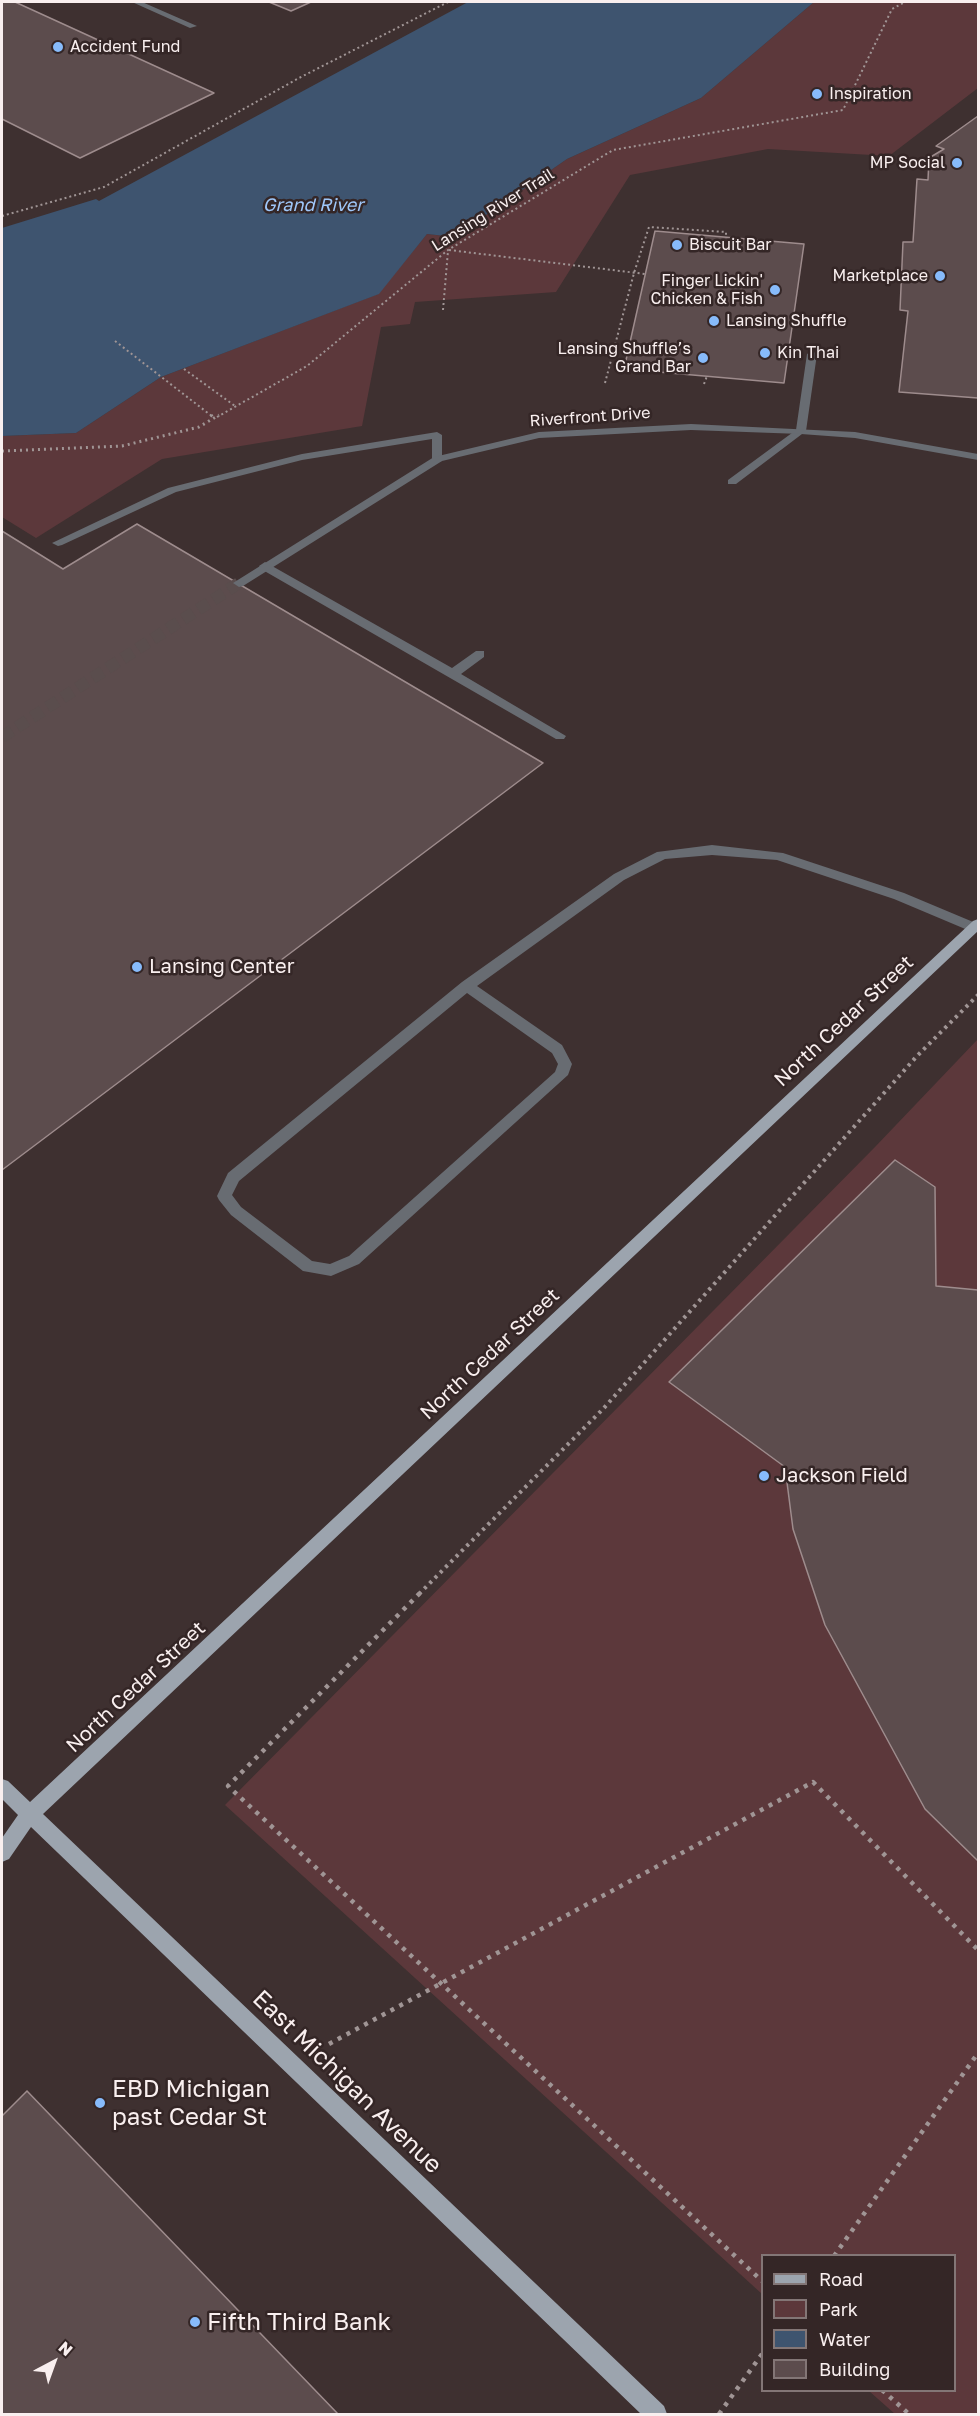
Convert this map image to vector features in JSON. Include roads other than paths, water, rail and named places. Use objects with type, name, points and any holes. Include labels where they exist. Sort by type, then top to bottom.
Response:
[{"type":"main road","name":"North Cedar Street","points":[[2,1852],[30,1815],[977,926]]},
{"type":"main road","name":"East Michigan Avenue","points":[[2,1787],[656,2415]]},
{"type":"street","points":[[136,2],[193,26]]},
{"type":"street","points":[[732,482],[801,431],[812,354]]},
{"type":"street","name":"Riverfront Drive","points":[[239,583],[438,459],[539,435],[691,427],[801,431],[855,435],[978,457]]},
{"type":"street","points":[[58,543],[172,490],[302,457],[437,435],[438,459]]},
{"type":"street","points":[[265,566],[560,736]]},
{"type":"street","points":[[452,674],[480,654]]},
{"type":"street","points":[[467,986],[557,1049],[565,1064],[561,1075],[354,1260],[331,1270],[308,1267],[236,1211],[224,1196],[233,1177],[467,986],[618,877],[662,855],[712,850],[778,856],[899,896],[977,926]]},
{"type":"water","name":"Grand River","points":[[468,2],[814,2],[701,98],[567,159],[454,237],[427,234],[379,294],[161,377],[76,433],[2,436],[2,228],[96,199],[99,201]]},
{"type":"tunnel","points":[[2,737],[239,583]]},
{"type":"place","name":"Accident Fund","points":[[58,47]]},
{"type":"place","name":"Inspiration","points":[[817,94]]},
{"type":"place","name":"MP Social","points":[[957,163]]},
{"type":"place","name":"Biscuit Bar","points":[[677,245]]},
{"type":"place","name":"Marketplace","points":[[940,276]]},
{"type":"place","name":"Finger Lickin' Chicken & Fish","points":[[775,290]]},
{"type":"place","name":"Lansing Shuffle","points":[[714,321]]},
{"type":"place","name":"Kin Thai","points":[[765,353]]},
{"type":"place","name":"Lansing Shuffle’s Grand Bar","points":[[703,358]]},
{"type":"place","name":"Lansing Center","points":[[137,967]]},
{"type":"place","name":"Jackson Field","points":[[764,1476]]},
{"type":"place","name":"EBD Michigan past Cedar St","points":[[100,2103]]},
{"type":"place","name":"Fifth Third Bank","points":[[195,2322]]}]
